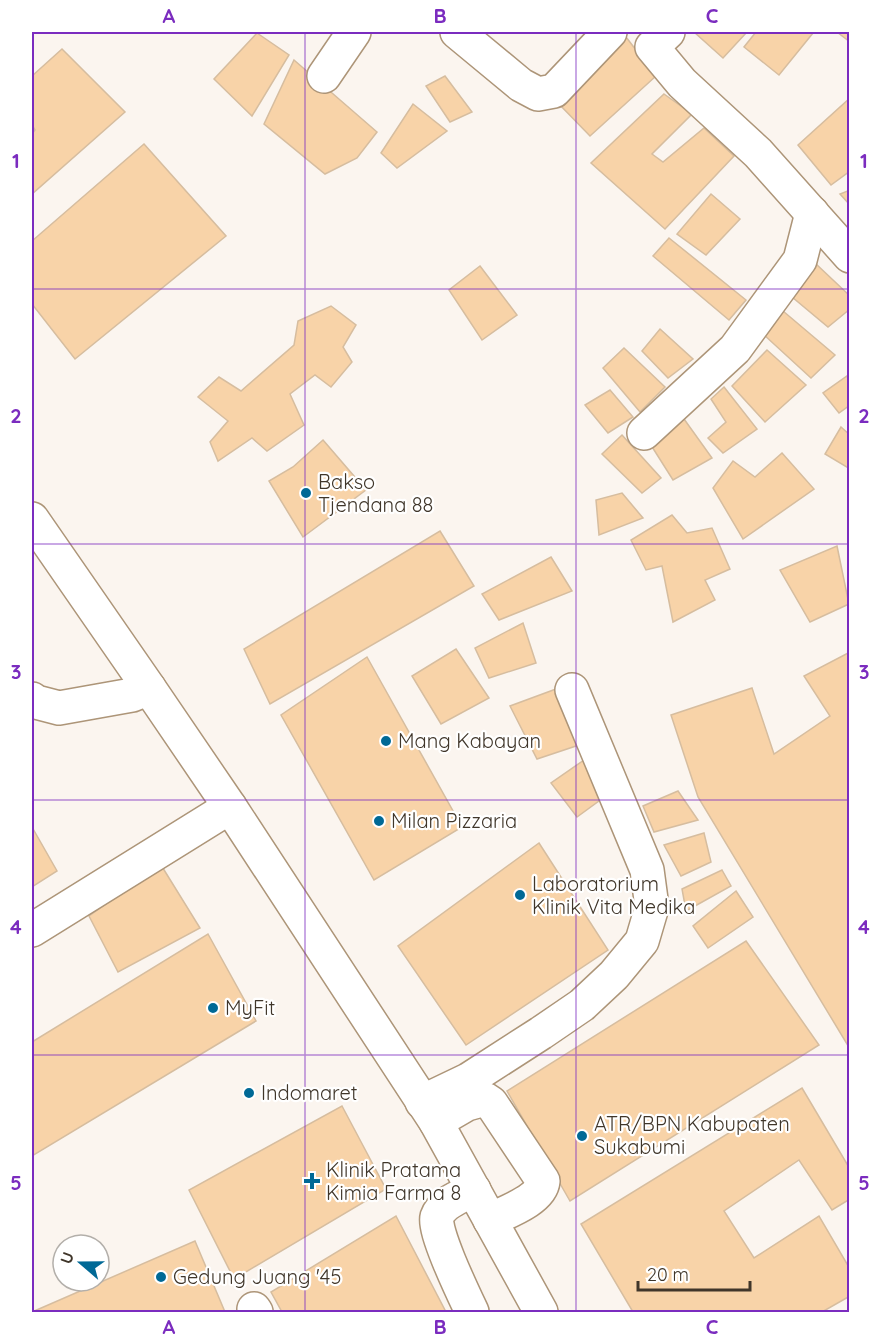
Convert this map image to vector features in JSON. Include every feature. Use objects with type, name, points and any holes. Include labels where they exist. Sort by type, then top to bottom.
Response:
[{"type":"street","points":[[324,76],[354,32]]},
{"type":"street","points":[[457,32],[521,85],[538,94],[554,92],[610,32]]},
{"type":"street","points":[[653,37],[682,83],[759,153],[849,256]]},
{"type":"street","points":[[644,433],[735,349],[800,260],[812,213]]},
{"type":"street","points":[[32,519],[230,807],[429,1112],[542,1312]]},
{"type":"street","points":[[32,699],[59,708],[132,695],[149,688]]},
{"type":"street","points":[[429,1112],[468,1080],[582,1005],[614,975],[642,941],[652,907],[647,870],[572,690]]},
{"type":"street","points":[[32,930],[230,807]]},
{"type":"street","points":[[429,1112],[485,1099],[491,1103],[543,1180],[543,1186],[529,1201],[490,1220]]},
{"type":"street","points":[[472,1312],[438,1233],[437,1217],[446,1205],[474,1190]]},
{"type":"building","points":[[694,32],[747,32],[723,58]]},
{"type":"building","points":[[756,32],[813,33],[779,75],[744,47]]},
{"type":"building","points":[[837,32],[850,32],[850,42]]},
{"type":"building","points":[[257,33],[289,55],[252,116],[214,79]]},
{"type":"building","points":[[626,37],[656,76],[590,136],[557,102]]},
{"type":"building","points":[[62,49],[125,112],[32,194],[32,134],[35,130],[32,125],[32,76]]},
{"type":"building","points":[[294,60],[377,132],[357,158],[325,174],[264,124]]},
{"type":"building","points":[[445,76],[472,112],[450,122],[426,86]]},
{"type":"building","points":[[664,94],[692,114],[652,154],[663,162],[704,128],[734,156],[665,229],[591,163]]},
{"type":"building","points":[[850,98],[850,171],[831,185],[798,145]]},
{"type":"building","points":[[413,104],[447,131],[397,168],[381,153]]},
{"type":"building","points":[[144,144],[226,236],[75,359],[32,304],[32,241]]},
{"type":"building","points":[[850,190],[850,205],[840,194]]},
{"type":"building","points":[[711,194],[740,219],[706,255],[677,234]]},
{"type":"building","points":[[669,238],[746,300],[729,320],[653,256]]},
{"type":"building","points":[[815,263],[850,296],[850,309],[828,327],[786,292]]},
{"type":"building","points":[[480,266],[517,315],[482,340],[449,290]]},
{"type":"building","points":[[331,306],[356,325],[343,347],[352,362],[331,387],[315,375],[290,394],[304,425],[267,451],[252,438],[218,461],[210,442],[228,421],[198,397],[219,377],[241,391],[294,345],[298,321]]},
{"type":"building","points":[[783,311],[835,355],[811,378],[763,334]]},
{"type":"building","points":[[660,329],[693,359],[668,378],[642,351]]},
{"type":"building","points":[[624,348],[665,387],[640,412],[603,368]]},
{"type":"building","points":[[767,350],[806,385],[765,422],[732,386]]},
{"type":"building","points":[[847,376],[850,384],[850,405],[839,413],[823,393]]},
{"type":"building","points":[[724,387],[757,429],[723,453],[708,438],[726,422],[711,399]]},
{"type":"building","points":[[610,390],[633,417],[608,433],[585,405]]},
{"type":"building","points":[[679,412],[712,458],[673,480],[649,442]]},
{"type":"building","points":[[841,427],[850,435],[850,469],[825,454]]},
{"type":"building","points":[[622,435],[661,478],[642,493],[602,454]]},
{"type":"building","points":[[323,440],[366,490],[303,537],[269,481],[293,467]]},
{"type":"building","points":[[782,453],[814,489],[743,539],[713,488],[733,461],[755,477]]},
{"type":"building","points":[[622,493],[643,518],[599,535],[596,500]]},
{"type":"building","points":[[672,515],[687,533],[712,528],[730,569],[705,580],[715,600],[673,622],[662,566],[646,570],[631,540]]},
{"type":"building","points":[[440,531],[474,586],[270,704],[244,649]]},
{"type":"building","points":[[837,546],[849,604],[810,622],[780,570]]},
{"type":"building","points":[[551,557],[572,591],[499,620],[482,594]]},
{"type":"building","points":[[523,623],[536,663],[489,678],[475,648]]},
{"type":"building","points":[[456,649],[489,698],[441,724],[412,676]]},
{"type":"building","points":[[850,652],[850,1049],[698,797],[671,715],[752,688],[774,754],[830,716],[804,676]]},
{"type":"building","points":[[367,657],[462,827],[374,880],[281,715]]},
{"type":"building","points":[[556,689],[582,744],[537,759],[510,706]]},
{"type":"building","points":[[584,760],[603,798],[577,817],[551,783]]},
{"type":"building","points":[[678,791],[698,820],[654,832],[643,806]]},
{"type":"building","points":[[32,827],[57,871],[32,887]]},
{"type":"building","points":[[704,833],[711,862],[681,876],[664,845]]},
{"type":"building","name":"Laboratorium Klinik Vita Medika","points":[[539,843],[608,950],[466,1045],[398,946]]},
{"type":"building","points":[[161,865],[200,928],[118,972],[89,916]]},
{"type":"building","points":[[722,870],[731,886],[686,911],[682,889]]},
{"type":"building","points":[[736,891],[753,917],[708,948],[693,926]]},
{"type":"building","points":[[208,934],[256,1021],[32,1156],[32,1042]]},
{"type":"building","points":[[746,941],[819,1045],[570,1201],[507,1091]]},
{"type":"building","points":[[802,1088],[850,1169],[850,1199],[832,1210],[799,1160],[724,1211],[754,1258],[819,1216],[850,1269],[850,1296],[822,1312],[633,1312],[581,1224]]},
{"type":"building","points":[[342,1106],[386,1189],[234,1279],[189,1190]]},
{"type":"building","points":[[396,1216],[446,1312],[282,1312],[271,1292]]},
{"type":"building","name":"Gedung Juang '45","points":[[195,1241],[225,1312],[32,1312],[76,1293],[111,1293],[111,1278]]},
{"type":"place","name":"Bakso Tjendana 88","points":[[306,493]]},
{"type":"place","name":"Mang Kabayan","points":[[386,741]]},
{"type":"place","name":"Milan Pizzaria","points":[[379,821]]},
{"type":"place","name":"Laboratorium Klinik Vita Medika","points":[[520,895]]},
{"type":"place","name":"MyFit","points":[[213,1008]]},
{"type":"place","name":"Indomaret","points":[[249,1093]]},
{"type":"place","name":"ATR/BPN Kabupaten Sukabumi","points":[[582,1136]]},
{"type":"place","name":"Klinik Pratama Kimia Farma 8","points":[[312,1181]]},
{"type":"place","name":"Gedung Juang '45","points":[[161,1277]]}]
